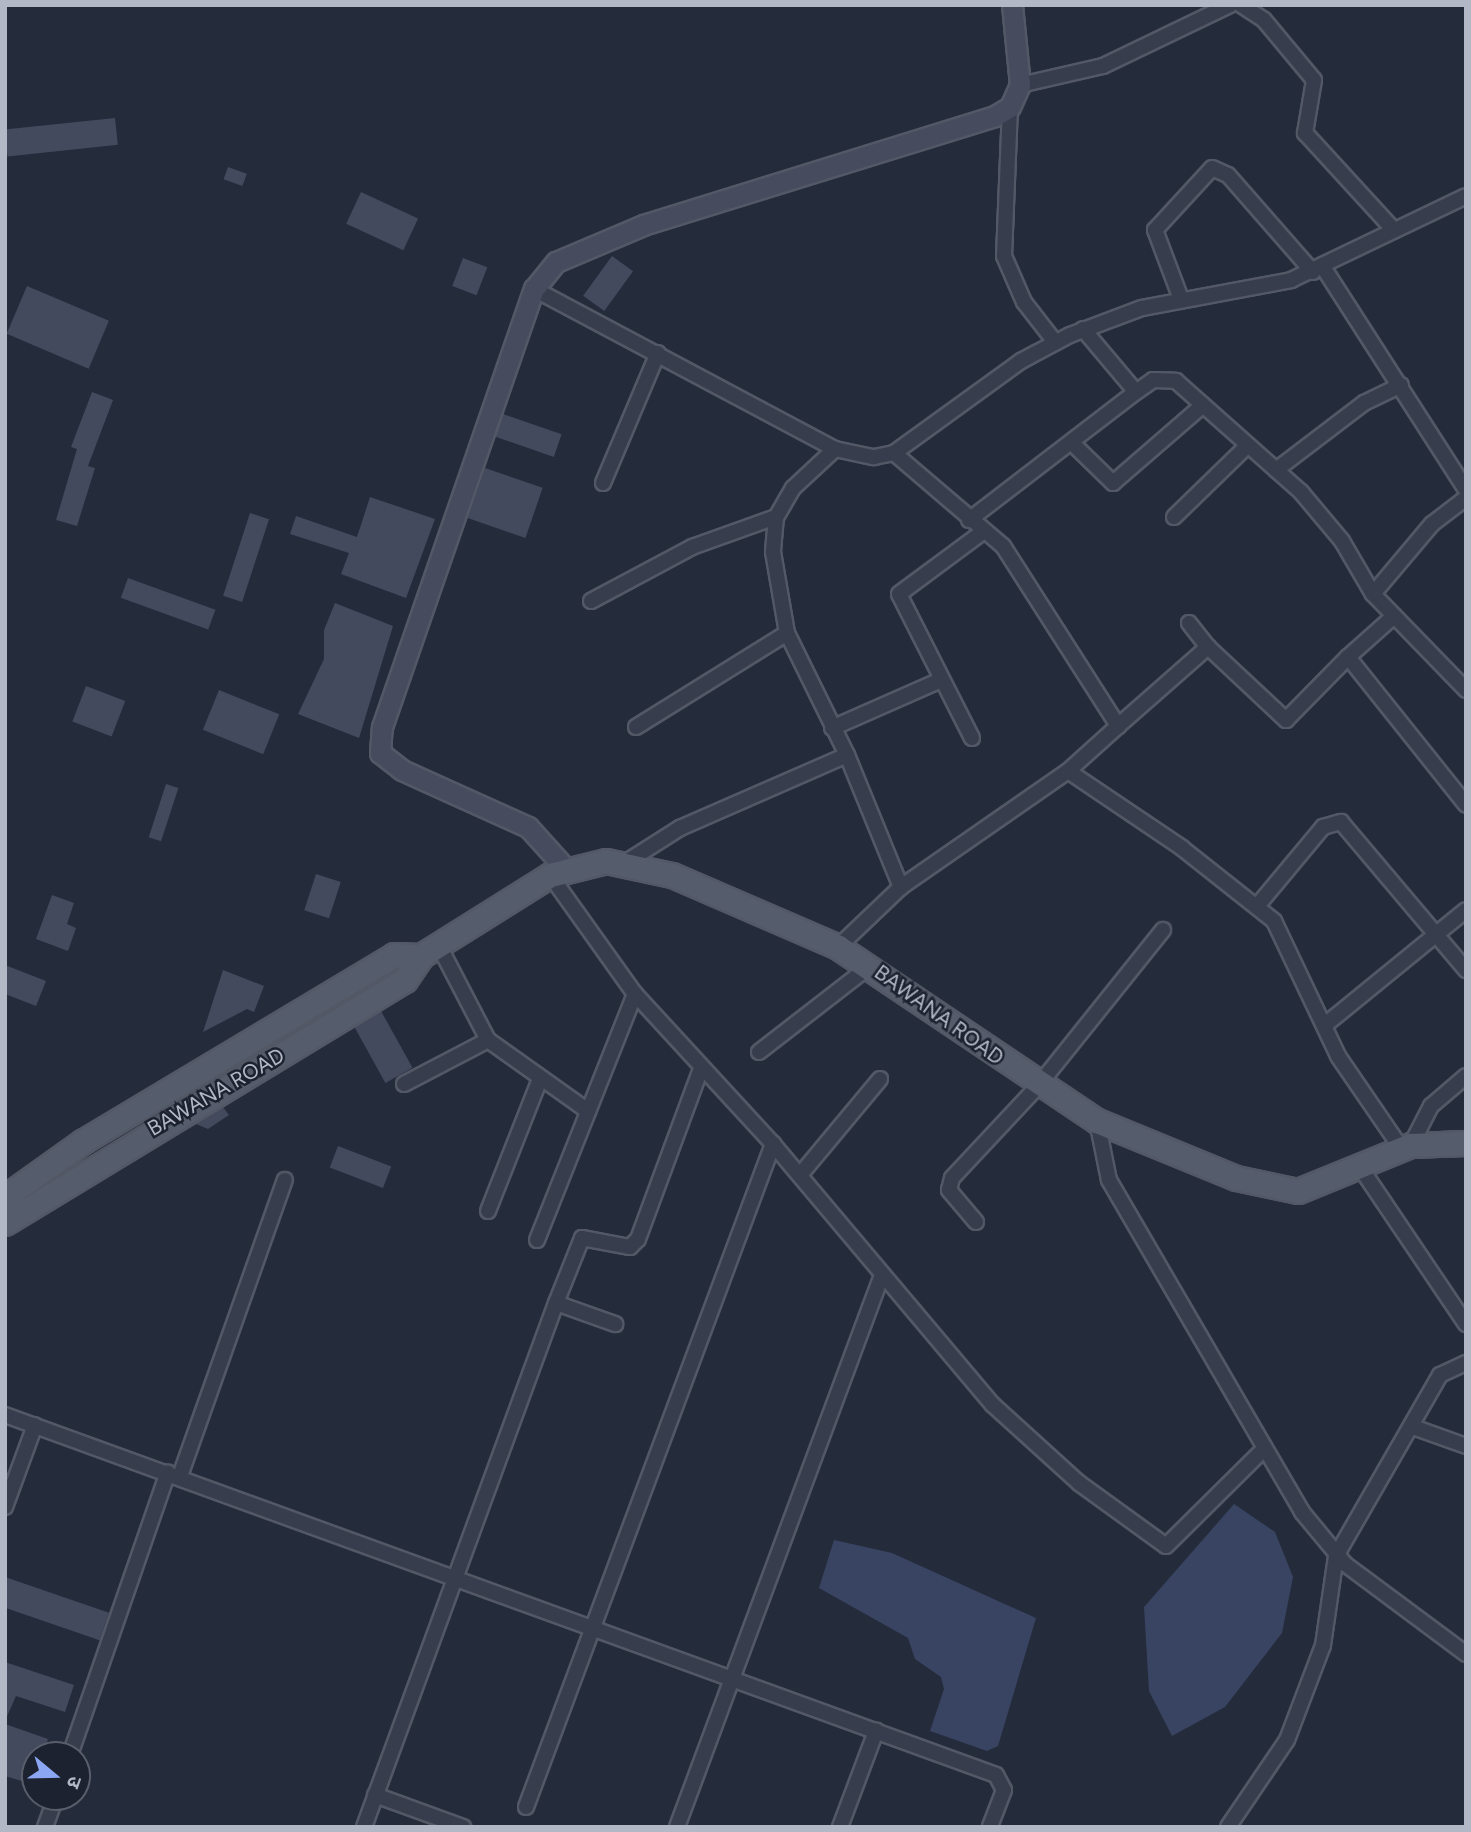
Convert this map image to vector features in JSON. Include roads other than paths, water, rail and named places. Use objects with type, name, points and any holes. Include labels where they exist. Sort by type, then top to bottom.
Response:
[{"type":"main road","name":"BAWANA ROAD","points":[[5,1223],[215,1092],[405,980],[430,950],[558,872],[628,861],[838,947],[871,965],[1038,1086],[1097,1121],[1266,1186],[1310,1190],[1362,1170],[1406,1147],[1466,1143]]},
{"type":"main road","name":"BAWANA ROAD","points":[[5,1197],[82,1142],[394,955],[430,950]]},
{"type":"main road","points":[[203,1069],[215,1092]]},
{"type":"street","points":[[1012,5],[1020,85],[1010,107],[1004,256],[1019,293],[1055,342]]},
{"type":"street","points":[[1020,85],[1103,66],[1230,5]]},
{"type":"street","points":[[1241,5],[1264,20],[1314,80],[1305,133],[1393,229]]},
{"type":"street","points":[[1010,107],[643,225],[556,262],[534,289],[382,727],[380,753],[401,770],[528,827],[635,994],[701,1069],[773,1144],[993,1405],[1079,1483],[1163,1546],[1262,1451]]},
{"type":"street","points":[[1181,299],[1155,230],[1212,168],[1228,176],[1318,270],[1401,385],[1466,490]]},
{"type":"street","points":[[534,289],[835,449],[853,456],[894,453],[1055,342],[1083,329],[1181,299],[1318,270],[1393,229],[1466,196]]},
{"type":"street","points":[[1083,329],[1136,392]]},
{"type":"street","points":[[603,484],[658,353]]},
{"type":"street","points":[[969,520],[1073,444],[1136,392],[1166,377],[1248,444],[1327,520],[1373,594],[1466,690]]},
{"type":"street","points":[[1276,470],[1353,410],[1401,385]]},
{"type":"street","points":[[1073,444],[1113,483],[1202,405]]},
{"type":"street","points":[[1174,517],[1248,444]]},
{"type":"street","points":[[835,449],[793,488],[776,517],[773,552],[787,633],[847,755],[901,887]]},
{"type":"street","points":[[894,453],[984,531],[1020,568],[1118,726]]},
{"type":"street","points":[[1373,594],[1432,524],[1466,498]]},
{"type":"street","points":[[591,601],[692,547],[776,517]]},
{"type":"street","points":[[972,738],[900,594],[984,531]]},
{"type":"street","points":[[1189,623],[1208,647],[1286,720],[1348,657],[1394,617]]},
{"type":"street","points":[[636,727],[787,633]]},
{"type":"street","points":[[838,947],[901,887],[1068,771],[1208,647]]},
{"type":"street","points":[[1348,657],[1466,805]]},
{"type":"street","points":[[832,728],[941,680]]},
{"type":"street","points":[[628,861],[680,828],[847,755]]},
{"type":"street","points":[[1068,771],[1258,905],[1284,933],[1350,1077],[1406,1147],[1431,1106],[1466,1076]]},
{"type":"street","points":[[1258,905],[1295,855],[1336,821],[1354,832],[1466,970]]},
{"type":"street","points":[[1325,1025],[1466,910]]},
{"type":"street","points":[[976,1222],[949,1184],[1038,1086],[1163,930]]},
{"type":"street","points":[[430,950],[488,1040],[588,1111]]},
{"type":"street","points":[[759,1052],[871,965]]},
{"type":"street","points":[[537,1240],[635,994]]},
{"type":"street","points":[[404,1084],[488,1040]]},
{"type":"street","points":[[364,1827],[454,1576],[582,1238],[630,1247],[638,1239],[701,1069]]},
{"type":"street","points":[[488,1212],[540,1079]]},
{"type":"street","points":[[800,1175],[880,1079]]},
{"type":"street","points":[[1097,1121],[1109,1180],[1173,1281],[1262,1451],[1336,1556],[1466,1654]]},
{"type":"street","points":[[526,1807],[596,1628],[773,1144]]},
{"type":"street","points":[[1362,1170],[1466,1324]]},
{"type":"street","points":[[75,1741],[285,1180]]},
{"type":"street","points":[[677,1827],[882,1275]]},
{"type":"street","points":[[556,1303],[615,1324]]},
{"type":"street","points":[[1234,1825],[1287,1740],[1323,1645],[1336,1556],[1413,1427],[1440,1375],[1466,1363]]},
{"type":"street","points":[[5,1415],[174,1474],[996,1775],[1004,1790],[990,1827]]},
{"type":"street","points":[[5,1507],[35,1425]]},
{"type":"street","points":[[1413,1427],[1466,1446]]},
{"type":"street","points":[[840,1827],[876,1731]]},
{"type":"street","points":[[375,1796],[463,1827]]},
{"type":"water","points":[[1234,1504],[1275,1532],[1293,1577],[1282,1633],[1225,1707],[1172,1736],[1149,1691],[1144,1607]]},
{"type":"water","points":[[834,1540],[892,1553],[1036,1618],[998,1746],[987,1751],[930,1731],[944,1689],[941,1677],[915,1659],[908,1638],[819,1588]]}]
